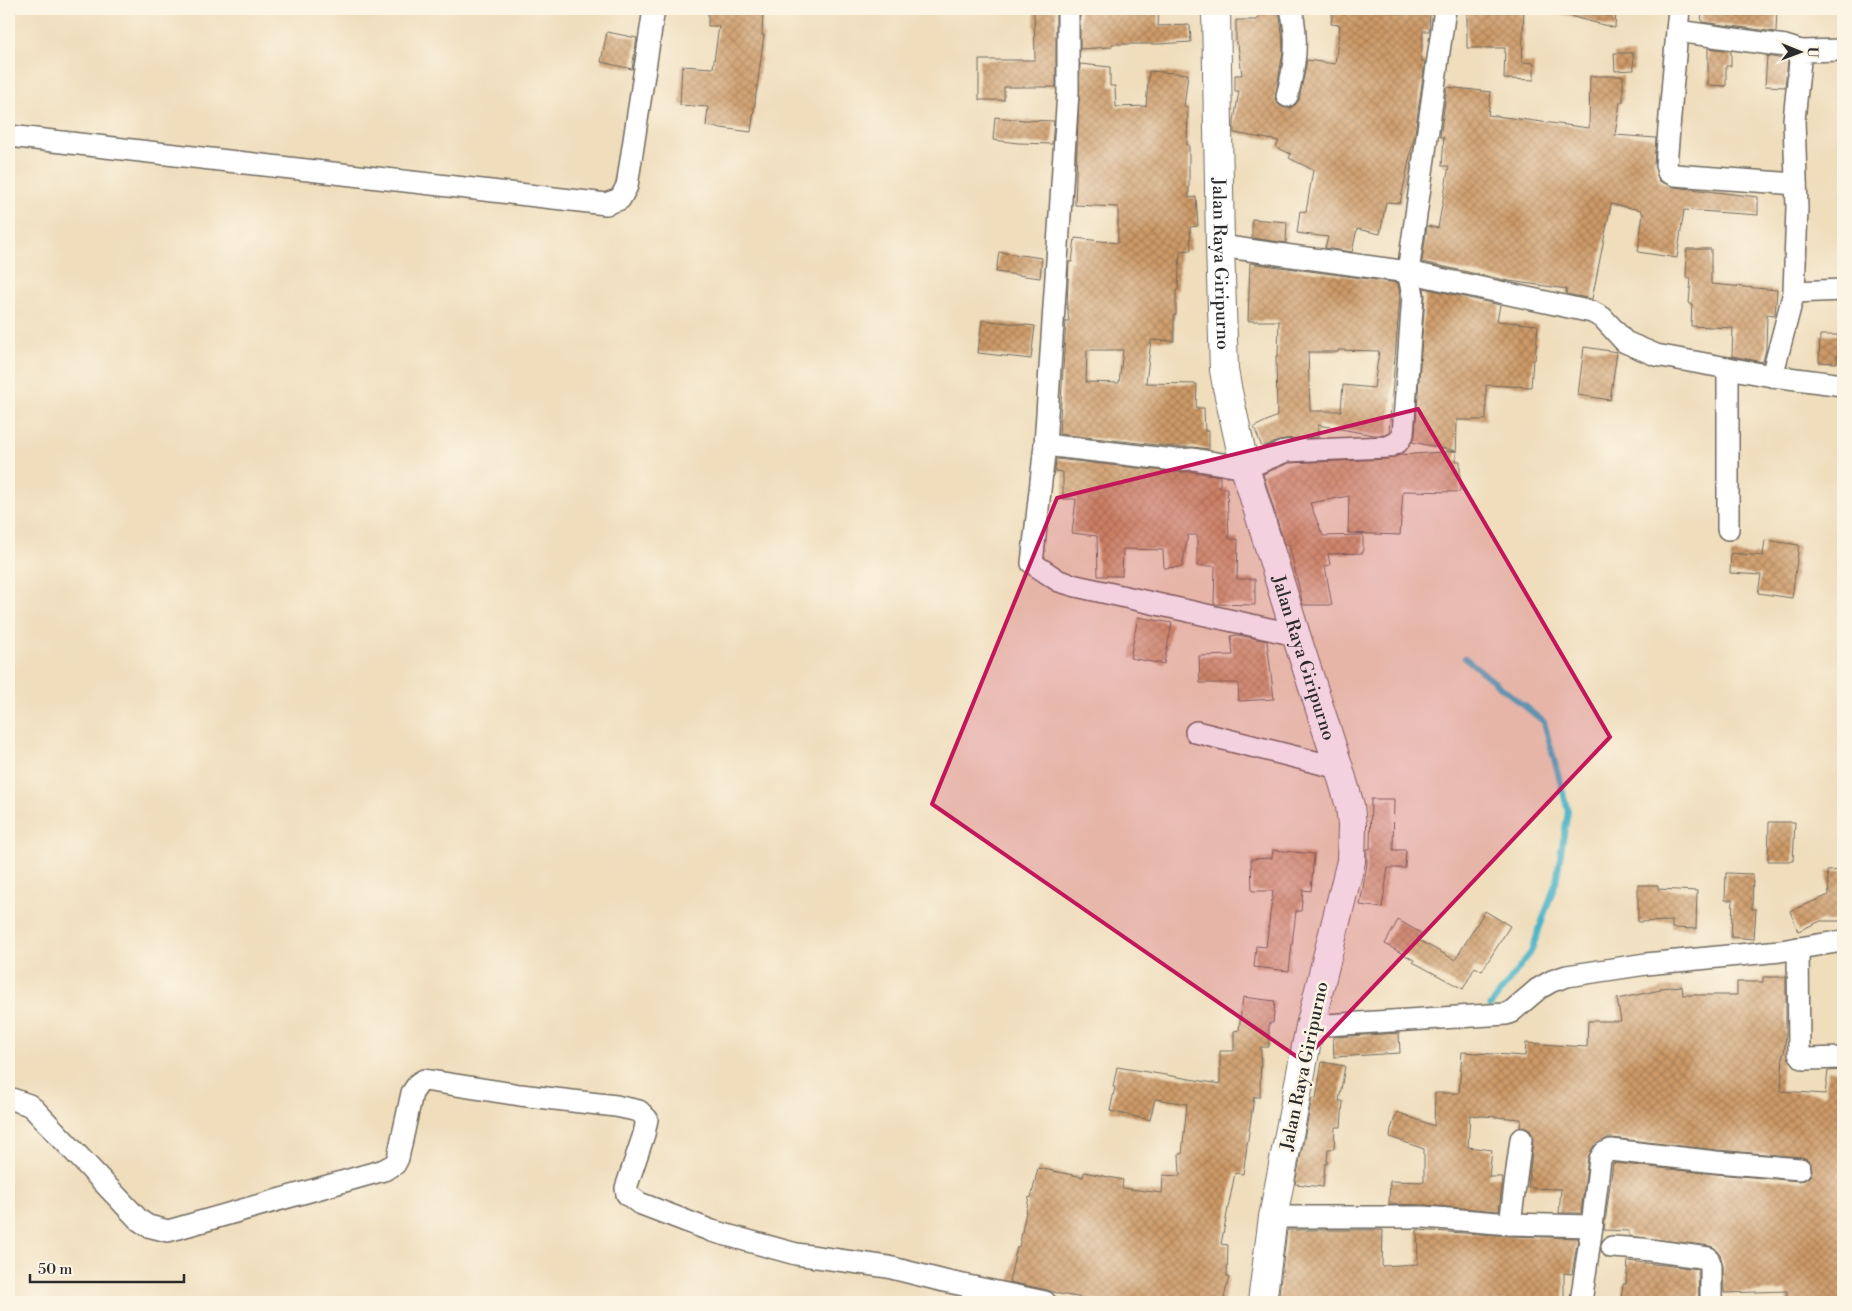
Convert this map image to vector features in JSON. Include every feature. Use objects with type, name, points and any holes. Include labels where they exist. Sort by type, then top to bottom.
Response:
[{"type":"main road","name":"Jalan Raya Giripurno","points":[[1216,9],[1224,370],[1245,468],[1339,768],[1350,806],[1352,825],[1351,861],[1310,1026],[1273,1217],[1262,1302]]},
{"type":"street","points":[[9,136],[606,204],[620,199],[627,186],[654,9]]},
{"type":"street","points":[[1068,9],[1068,92],[1046,445],[1032,564],[1050,576],[1076,586],[1296,635]]},
{"type":"street","points":[[1287,96],[1296,35],[1291,9]]},
{"type":"street","points":[[1046,445],[1175,460],[1193,460],[1245,468],[1292,450],[1388,447],[1401,439],[1403,434],[1413,295],[1408,272],[1445,9]]},
{"type":"street","points":[[1679,9],[1666,165],[1668,172],[1717,179],[1796,184]]},
{"type":"street","points":[[1677,32],[1785,46],[1801,51],[1843,50]]},
{"type":"street","points":[[1772,376],[1794,292],[1796,184],[1794,120],[1801,51]]},
{"type":"street","points":[[1220,246],[1408,272],[1592,312],[1603,318],[1625,342],[1656,355],[1772,376],[1843,385]]},
{"type":"street","points":[[1794,292],[1843,290]]},
{"type":"street","points":[[1728,368],[1728,529]]},
{"type":"street","points":[[1196,732],[1339,768]]},
{"type":"street","points":[[1310,1026],[1506,1014],[1511,1012],[1538,989],[1552,981],[1567,976],[1646,964],[1798,948],[1843,941]]},
{"type":"street","points":[[1798,948],[1799,1053],[1806,1059],[1843,1058]]},
{"type":"street","points":[[9,1098],[29,1105],[34,1109],[138,1220],[148,1226],[168,1231],[384,1170],[395,1164],[398,1158],[412,1093],[424,1080],[520,1095],[616,1106],[639,1111],[647,1119],[626,1188],[627,1194],[639,1203],[712,1231],[796,1254],[888,1267],[1045,1302]]},
{"type":"street","points":[[1510,1224],[1521,1139]]},
{"type":"street","points":[[1581,1302],[1600,1159],[1607,1151],[1800,1169]]},
{"type":"street","points":[[1273,1217],[1424,1217],[1510,1224],[1592,1226]]},
{"type":"street","points":[[1612,1247],[1708,1258],[1711,1262],[1711,1302]]},
{"type":"highlighted area","points":[[1418,409],[1610,737],[1303,1061],[932,804],[1057,498]]},
{"type":"building","points":[[708,9],[763,9],[762,35],[764,35],[751,132],[706,126],[708,107],[680,105],[682,66],[713,68],[719,26],[708,26]]},
{"type":"building","points":[[1080,9],[1159,9],[1158,26],[1190,25],[1191,42],[1112,44],[1111,47],[1080,49]]},
{"type":"building","points":[[1259,9],[1279,9],[1283,52],[1275,99],[1284,108],[1291,108],[1299,100],[1307,60],[1335,64],[1340,25],[1331,24],[1333,9],[1397,9],[1397,13],[1430,13],[1429,31],[1423,31],[1421,61],[1425,61],[1415,133],[1400,203],[1386,202],[1380,234],[1357,229],[1352,252],[1325,248],[1328,237],[1297,233],[1300,211],[1306,212],[1313,170],[1289,158],[1291,154],[1276,147],[1279,141],[1234,133],[1239,91],[1235,91],[1235,75],[1242,75],[1238,45],[1236,44],[1236,20],[1257,20],[1259,18]]},
{"type":"building","points":[[1467,9],[1524,9],[1522,62],[1534,63],[1534,80],[1504,79],[1505,48],[1467,48]]},
{"type":"building","points":[[1562,9],[1616,9],[1615,28],[1562,14]]},
{"type":"building","points":[[1701,9],[1777,9],[1776,32],[1702,22]]},
{"type":"building","points":[[1034,10],[1056,10],[1056,87],[1004,87],[1004,100],[979,100],[979,60],[1035,60]]},
{"type":"building","points":[[607,32],[637,38],[632,69],[601,62]]},
{"type":"building","points":[[1708,48],[1731,51],[1731,66],[1726,66],[1726,86],[1708,85]]},
{"type":"building","points":[[1614,53],[1633,53],[1634,70],[1615,71]]},
{"type":"building","points":[[1767,56],[1788,60],[1785,87],[1765,86]]},
{"type":"building","points":[[1080,64],[1110,67],[1110,86],[1115,86],[1116,107],[1146,106],[1149,71],[1188,74],[1184,107],[1188,107],[1189,198],[1196,197],[1198,226],[1190,227],[1191,250],[1180,251],[1178,290],[1176,290],[1176,315],[1174,315],[1174,341],[1151,340],[1146,383],[1197,384],[1196,408],[1204,408],[1205,431],[1209,431],[1209,449],[1059,434],[1066,321],[1069,321],[1067,305],[1069,262],[1072,262],[1075,238],[1118,243],[1118,207],[1075,205]],"holes":[[[1087,350],[1123,350],[1119,383],[1086,382]]]},
{"type":"building","points":[[1590,76],[1623,76],[1623,102],[1620,102],[1615,135],[1656,138],[1654,164],[1659,181],[1674,187],[1758,197],[1758,215],[1684,210],[1677,258],[1638,252],[1643,213],[1641,210],[1611,204],[1592,299],[1566,294],[1567,289],[1509,281],[1422,262],[1427,226],[1438,228],[1449,166],[1442,166],[1444,137],[1440,137],[1447,87],[1491,92],[1488,115],[1589,128]]},
{"type":"building","points":[[995,117],[1054,121],[1052,144],[993,140]]},
{"type":"building","points":[[1252,219],[1287,222],[1286,243],[1252,238]]},
{"type":"building","points":[[1687,249],[1711,249],[1711,284],[1777,290],[1775,315],[1767,314],[1766,349],[1763,362],[1732,356],[1733,328],[1691,326],[1692,304],[1689,304],[1691,278],[1686,278]]},
{"type":"building","points":[[999,252],[1042,258],[1040,278],[996,272]]},
{"type":"building","points":[[1250,263],[1398,283],[1400,296],[1389,432],[1385,435],[1374,435],[1318,425],[1318,437],[1285,439],[1262,447],[1254,427],[1277,416],[1276,356],[1278,356],[1279,321],[1248,321]],"holes":[[[1338,350],[1379,351],[1374,388],[1343,385],[1341,411],[1310,411],[1308,352],[1338,352]]]},
{"type":"building","points":[[1424,288],[1500,305],[1497,321],[1538,325],[1531,387],[1486,385],[1486,420],[1457,420],[1456,461],[1460,461],[1460,492],[1403,491],[1400,535],[1348,533],[1349,496],[1310,503],[1323,536],[1363,535],[1363,553],[1328,554],[1330,565],[1325,566],[1332,605],[1303,605],[1289,544],[1285,546],[1263,474],[1289,463],[1388,459],[1400,455],[1456,451],[1412,442],[1415,435]]},
{"type":"building","points":[[982,320],[1035,326],[1031,359],[978,353]]},
{"type":"building","points":[[1820,335],[1838,335],[1837,363],[1819,362]]},
{"type":"building","points":[[1584,347],[1617,352],[1610,400],[1578,395]]},
{"type":"building","points":[[1056,459],[1220,476],[1220,488],[1227,488],[1229,539],[1238,539],[1237,579],[1255,579],[1255,605],[1214,604],[1215,566],[1197,566],[1197,535],[1188,535],[1182,567],[1164,568],[1163,550],[1123,549],[1122,576],[1098,576],[1097,536],[1072,533],[1076,499],[1063,499],[1063,472],[1055,471]]},
{"type":"building","points":[[1765,540],[1799,545],[1792,598],[1758,593],[1761,575],[1730,573],[1731,553],[1763,556]]},
{"type":"building","points":[[1138,617],[1172,623],[1164,664],[1130,658]]},
{"type":"building","points":[[1238,635],[1267,641],[1274,699],[1239,701],[1238,683],[1200,683],[1199,656],[1233,655],[1231,636]]},
{"type":"building","points":[[1371,799],[1394,799],[1393,850],[1406,850],[1405,868],[1388,868],[1382,908],[1360,905],[1367,864],[1367,849],[1370,849]]},
{"type":"building","points":[[1769,822],[1795,822],[1793,861],[1768,861]]},
{"type":"building","points":[[1273,850],[1314,854],[1311,891],[1303,890],[1301,911],[1296,911],[1289,971],[1254,967],[1256,946],[1266,947],[1273,891],[1252,891],[1251,859],[1272,858]]},
{"type":"building","points":[[1843,870],[1843,921],[1821,921],[1798,931],[1790,911],[1829,895],[1827,871]]},
{"type":"building","points":[[1726,873],[1753,874],[1752,909],[1756,909],[1754,939],[1731,937],[1733,900],[1725,900]]},
{"type":"building","points":[[1638,885],[1658,885],[1658,889],[1697,891],[1696,929],[1672,928],[1672,921],[1638,922]]},
{"type":"building","points":[[1485,911],[1510,926],[1482,971],[1475,967],[1463,989],[1413,962],[1414,960],[1385,944],[1398,920],[1421,933],[1417,939],[1455,960]]},
{"type":"building","points":[[1763,977],[1786,977],[1786,1034],[1781,1091],[1825,1094],[1828,1071],[1843,1070],[1843,1302],[1787,1302],[1787,1291],[1724,1293],[1723,1266],[1720,1254],[1715,1248],[1629,1236],[1629,1231],[1604,1230],[1613,1163],[1799,1181],[1805,1180],[1810,1176],[1812,1170],[1811,1163],[1801,1157],[1607,1138],[1594,1146],[1588,1157],[1581,1213],[1559,1213],[1561,1189],[1528,1188],[1533,1140],[1529,1129],[1520,1127],[1521,1119],[1470,1115],[1468,1147],[1492,1150],[1489,1177],[1503,1177],[1499,1211],[1389,1204],[1390,1181],[1424,1182],[1424,1149],[1390,1137],[1397,1112],[1434,1126],[1435,1093],[1459,1093],[1462,1052],[1525,1056],[1526,1043],[1587,1047],[1588,1021],[1621,1021],[1617,999],[1661,990],[1660,988],[1682,986],[1683,995],[1737,995],[1737,982],[1763,982]]},
{"type":"building","points":[[1243,997],[1275,1001],[1273,1023],[1269,1023],[1269,1047],[1261,1047],[1260,1097],[1254,1097],[1243,1174],[1235,1173],[1221,1244],[1228,1245],[1227,1276],[1229,1277],[1223,1302],[1102,1302],[1009,1282],[1017,1247],[1019,1247],[1029,1197],[1031,1198],[1038,1168],[1083,1177],[1084,1172],[1123,1180],[1122,1188],[1162,1193],[1163,1175],[1180,1176],[1179,1154],[1182,1154],[1187,1104],[1155,1099],[1150,1120],[1110,1111],[1117,1067],[1220,1084],[1220,1051],[1234,1051],[1234,1031],[1239,1030]]},
{"type":"building","points":[[1399,1033],[1400,1053],[1334,1057],[1333,1037]]},
{"type":"building","points":[[1322,1062],[1345,1066],[1339,1101],[1343,1101],[1341,1127],[1335,1127],[1334,1149],[1328,1149],[1323,1187],[1295,1184],[1312,1098],[1316,1099]]},
{"type":"building","points":[[1287,1230],[1383,1230],[1382,1266],[1418,1264],[1417,1230],[1578,1238],[1572,1274],[1564,1273],[1564,1302],[1278,1302]]},
{"type":"building","points":[[1628,1261],[1698,1269],[1699,1302],[1621,1300],[1623,1284],[1626,1284]]},
{"type":"waterway","points":[[1465,658],[1544,722],[1568,811],[1556,882],[1531,952],[1490,1006]]}]
